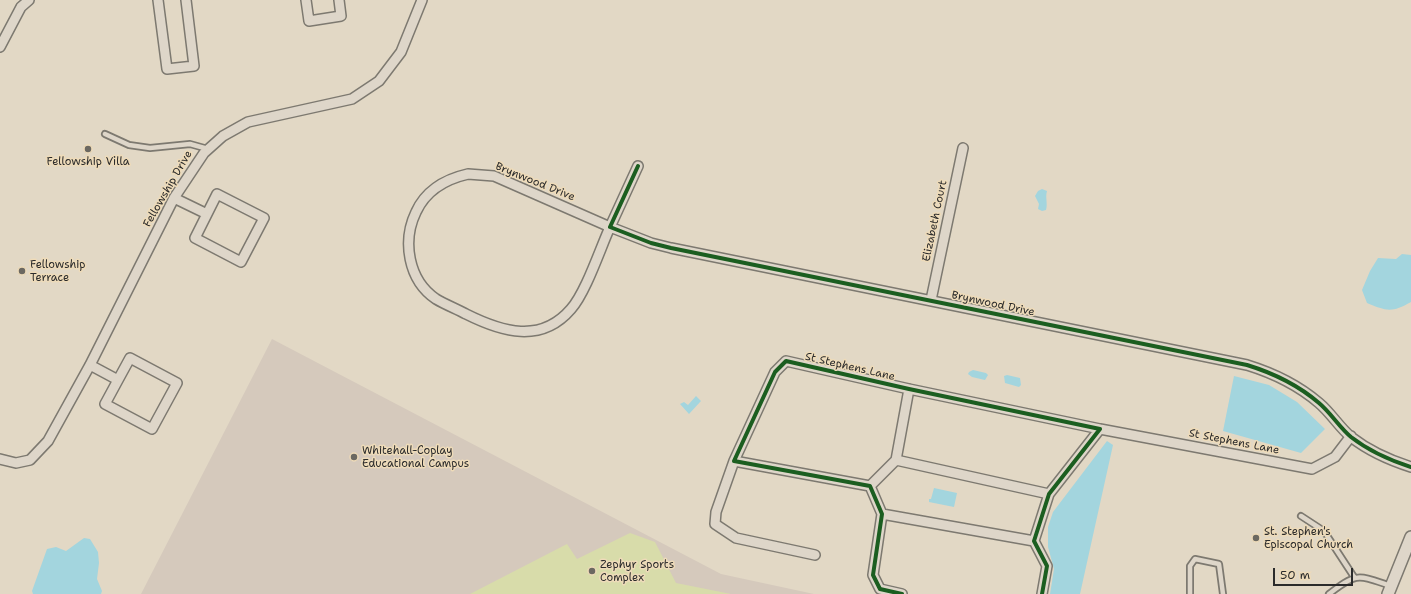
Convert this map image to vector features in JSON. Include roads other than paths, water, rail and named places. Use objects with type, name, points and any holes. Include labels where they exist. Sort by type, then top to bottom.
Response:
[{"type":"street","points":[[1,41],[21,7],[29,0]]},
{"type":"street","points":[[158,0],[167,69],[194,66],[186,0]]},
{"type":"street","points":[[306,0],[309,21],[341,16],[338,0]]},
{"type":"street","name":"Fellowship Drive","points":[[0,459],[16,463],[30,460],[48,440],[90,365],[174,198],[208,149],[223,136],[248,122],[352,99],[379,81],[401,52],[422,0]]},
{"type":"street","name":"Elizabeth Court","points":[[931,300],[963,148]]},
{"type":"street","name":"Brynwood Drive","points":[[638,166],[610,227],[580,298],[571,309],[550,325],[526,332],[514,332],[491,326],[436,298],[418,279],[409,257],[408,245],[412,220],[418,207],[427,195],[444,182],[468,174],[494,176],[610,227],[651,243],[1246,365],[1264,370],[1301,389],[1320,404],[1351,436],[1378,455],[1411,467]]},
{"type":"street","points":[[217,194],[264,218],[241,262],[194,238],[207,214],[217,194]]},
{"type":"street","points":[[174,198],[207,214]]},
{"type":"street","points":[[130,358],[177,383],[152,429],[105,404],[118,380],[130,358]]},
{"type":"street","name":"St Stephens Lane","points":[[814,555],[736,538],[715,524],[716,512],[734,461],[775,372],[786,361],[909,389],[1100,429],[1312,469],[1335,457],[1351,436]]},
{"type":"street","points":[[90,365],[118,380]]},
{"type":"street","name":"St Stephens Lane","points":[[896,460],[909,389]]},
{"type":"street","points":[[1042,594],[1047,566],[1034,542],[1049,494],[1100,429]]},
{"type":"street","points":[[870,486],[896,460],[1049,494]]},
{"type":"street","points":[[734,461],[870,486]]},
{"type":"street","points":[[870,486],[882,514],[873,575],[880,589],[902,594]]},
{"type":"street","points":[[882,514],[1034,542]]},
{"type":"street","points":[[1390,590],[1411,537]]},
{"type":"lane","points":[[105,134],[129,145],[150,148],[190,144],[208,149]]},
{"type":"lane","points":[[1302,516],[1324,531],[1354,577]]},
{"type":"lane","points":[[1190,594],[1190,566],[1195,560],[1219,564],[1223,594]]},
{"type":"lane","points":[[1329,594],[1354,577],[1368,578],[1390,590]]},
{"type":"water","points":[[1042,189],[1047,191],[1047,205],[1046,210],[1042,211],[1038,209],[1039,204],[1035,196],[1038,191]]},
{"type":"water","points":[[1402,254],[1411,255],[1411,302],[1399,308],[1389,310],[1367,303],[1362,290],[1370,271],[1378,258],[1396,259]]},
{"type":"water","points":[[973,370],[986,373],[988,375],[985,380],[972,377],[968,374]]},
{"type":"water","points":[[1007,375],[1020,378],[1021,385],[1019,387],[1005,383],[1004,376]]},
{"type":"water","points":[[1234,376],[1269,385],[1297,402],[1325,429],[1301,453],[1223,431]]},
{"type":"water","points":[[696,396],[701,401],[689,414],[680,404],[684,402],[688,405]]},
{"type":"water","points":[[1107,441],[1113,445],[1080,594],[1050,594],[1054,569],[1048,547],[1048,527],[1053,512]]},
{"type":"water","points":[[934,488],[957,493],[954,507],[929,502]]},
{"type":"water","points":[[84,538],[90,539],[98,552],[99,563],[97,579],[102,591],[101,594],[33,594],[32,591],[47,549],[56,547],[66,551]]},
{"type":"place","name":"Fellowship Villa","points":[[88,149]]},
{"type":"place","name":"Fellowship Terrace","points":[[22,271]]},
{"type":"place","name":"Whitehall-Coplay Educational Campus","points":[[354,457]]},
{"type":"place","name":"St. Stephen's Episcopal Church","points":[[1256,538]]},
{"type":"place","name":"Zephyr Sports Complex","points":[[592,571]]}]
